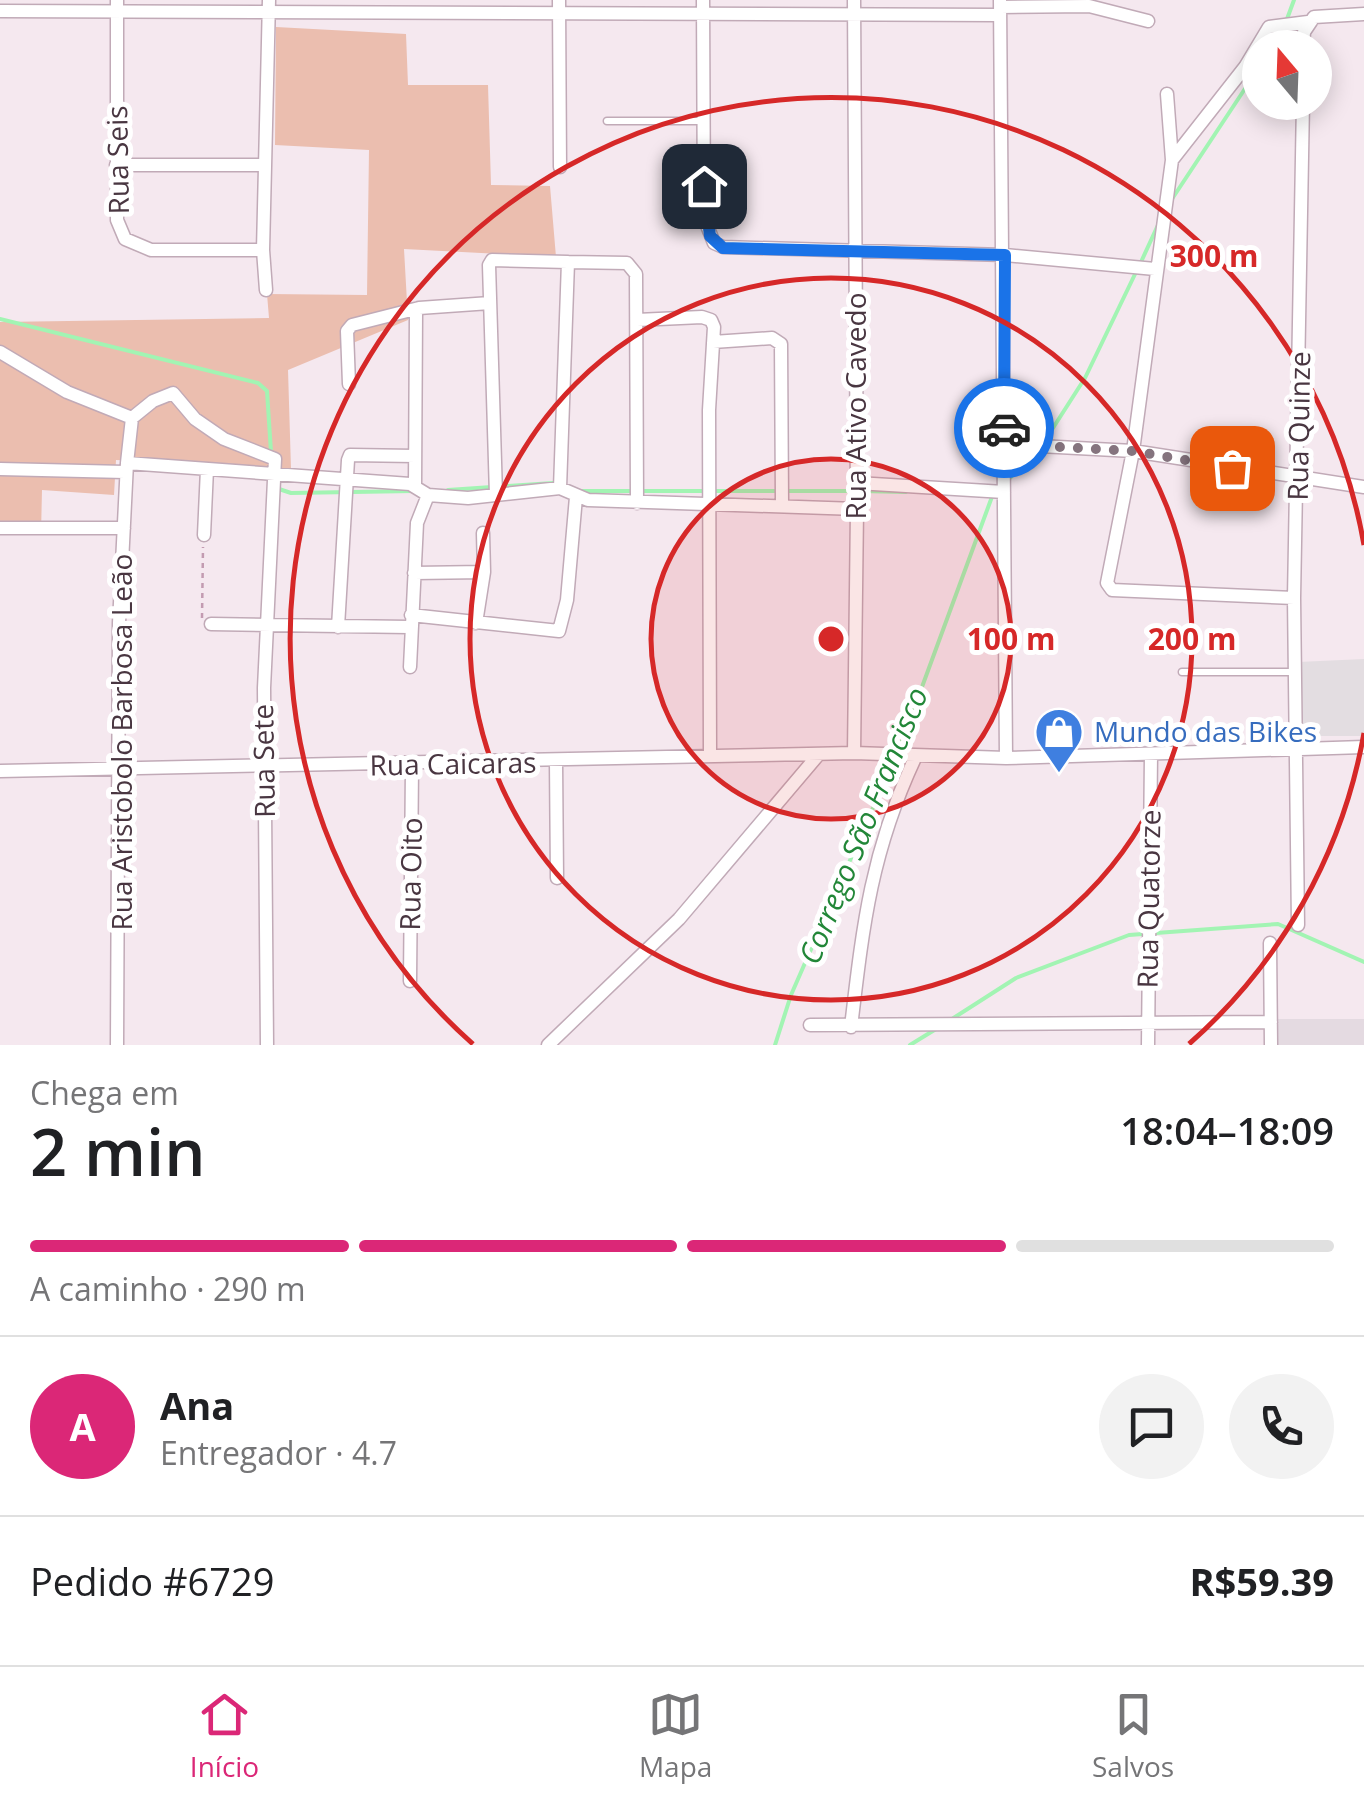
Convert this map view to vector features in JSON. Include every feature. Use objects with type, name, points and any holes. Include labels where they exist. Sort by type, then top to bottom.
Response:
[{"type":"street","points":[[560,0],[560,167]]},
{"type":"street","points":[[703,0],[704,218],[710,236],[723,248],[1005,255],[1150,268]]},
{"type":"street","name":"Rua Ativo Cavedo","points":[[854,0],[854,753]]},
{"type":"street","points":[[0,11],[117,6],[415,6],[560,16],[702,16],[1089,6],[1148,21]]},
{"type":"street","name":"Rua Seis","points":[[117,6],[118,220],[130,244],[151,250],[263,250]]},
{"type":"street","points":[[266,290],[263,250],[269,6]]},
{"type":"street","points":[[1000,8],[1005,255],[1004,444],[998,491],[1006,758]]},
{"type":"street","points":[[1304,30],[1325,14],[1364,14]]},
{"type":"street","points":[[1267,30],[1281,22],[1301,30]]},
{"type":"street","points":[[1172,160],[1242,73]]},
{"type":"street","points":[[1167,94],[1172,160],[1162,231],[1150,268],[1133,451],[1108,584],[1112,590],[1294,598]]},
{"type":"street","name":"Rua Quinze","points":[[1298,925],[1294,598],[1303,120]]},
{"type":"street","points":[[116,165],[266,165]]},
{"type":"street","points":[[496,496],[492,260],[628,263],[634,268],[636,320],[637,504]]},
{"type":"street","points":[[560,488],[568,262]]},
{"type":"street","points":[[349,384],[347,331],[352,325],[419,308],[490,303]]},
{"type":"street","points":[[415,486],[419,308]]},
{"type":"street","points":[[636,320],[708,318],[713,323],[709,410],[710,756]]},
{"type":"street","points":[[714,342],[772,338],[781,344],[782,504]]},
{"type":"street","points":[[0,352],[67,392],[132,418],[153,401],[173,393],[195,419],[224,438],[274,456],[271,476]]},
{"type":"street","name":"Rua Aristobolo Barbosa Leão","points":[[117,1045],[122,768],[120,623],[126,468],[132,418]]},
{"type":"street","points":[[1004,444],[1133,451],[1364,487]]},
{"type":"street","points":[[338,628],[350,456],[415,456]]},
{"type":"street","points":[[0,469],[152,465],[415,486],[428,495],[496,496],[528,488],[560,488],[576,497],[637,504],[782,504],[857,509]]},
{"type":"street","points":[[204,534],[207,469]]},
{"type":"street","name":"Rua Sete","points":[[267,1045],[265,766],[271,476]]},
{"type":"street","points":[[857,483],[998,491]]},
{"type":"street","points":[[410,666],[416,523],[428,495]]},
{"type":"street","points":[[211,624],[338,628],[410,621],[476,622],[559,631],[568,600],[576,497]]},
{"type":"street","points":[[0,528],[124,528]]},
{"type":"street","points":[[476,622],[484,572],[484,533]]},
{"type":"street","points":[[414,574],[484,572]]},
{"type":"street","name":"Rua Caicaras","points":[[0,771],[412,766],[854,753],[1006,758],[1364,748]]},
{"type":"street","points":[[548,1045],[679,920],[819,754]]},
{"type":"street","name":"Rua Quatorze","points":[[1148,1045],[1151,754]]},
{"type":"street","points":[[851,1027],[870,880],[911,757]]},
{"type":"street","points":[[556,762],[557,878]]},
{"type":"street","name":"Rua Oito","points":[[410,982],[412,766]]},
{"type":"street","points":[[1270,943],[1271,1045]]},
{"type":"street","points":[[810,1025],[1016,1027],[1271,1022]]},
{"type":"street","points":[[1016,1027],[1017,1045]]},
{"type":"lane","points":[[607,120],[703,121]]},
{"type":"lane","points":[[1182,672],[1294,672]]},
{"type":"path","points":[[204,534],[198,610],[211,624]]},
{"type":"shaded area","points":[[276,27],[406,34],[408,85],[488,85],[491,185],[550,186],[556,257],[404,249],[408,320],[288,370],[291,469],[116,460],[114,495],[42,490],[41,534],[0,534],[0,322],[269,318],[267,294],[367,295],[369,150],[275,145]]},
{"type":"shaded area","points":[[1364,659],[1364,736],[1300,736],[1298,662]]},
{"type":"shaded area","points":[[1277,1019],[1364,1019],[1364,1045],[1277,1045]]},
{"type":"waterway","points":[[1287,19],[1294,0]]},
{"type":"waterway","points":[[1172,199],[1242,93]]},
{"type":"waterway","points":[[1141,262],[1158,225]]},
{"type":"waterway","points":[[1044,442],[1085,378],[1137,270]]},
{"type":"waterway","points":[[0,319],[258,383],[267,391],[271,452]]},
{"type":"waterway","points":[[1006,482],[1038,449]]},
{"type":"waterway","points":[[448,490],[553,483]]},
{"type":"waterway","points":[[279,489],[291,493],[414,491]]},
{"type":"waterway","points":[[581,491],[631,491]]},
{"type":"waterway","points":[[641,491],[776,491]]},
{"type":"waterway","points":[[786,491],[851,491]]},
{"type":"waterway","points":[[861,491],[906,492]]},
{"type":"waterway","name":"Corrego São Francisco","points":[[775,1045],[791,995],[901,744],[993,494]]},
{"type":"waterway","points":[[952,1019],[1016,978],[1129,935],[1278,924],[1364,962]]},
{"type":"waterway","points":[[910,1045],[936,1029]]},
{"type":"way so far","points":[[1004,428],[1004,444],[1133,451],[1232,468]]},
{"type":"place","name":"Mundo das Bikes","points":[[1059,774]]},
{"type":"route","points":[[704,186],[704,218],[714,243],[723,248],[1005,255],[1004,428]]}]
